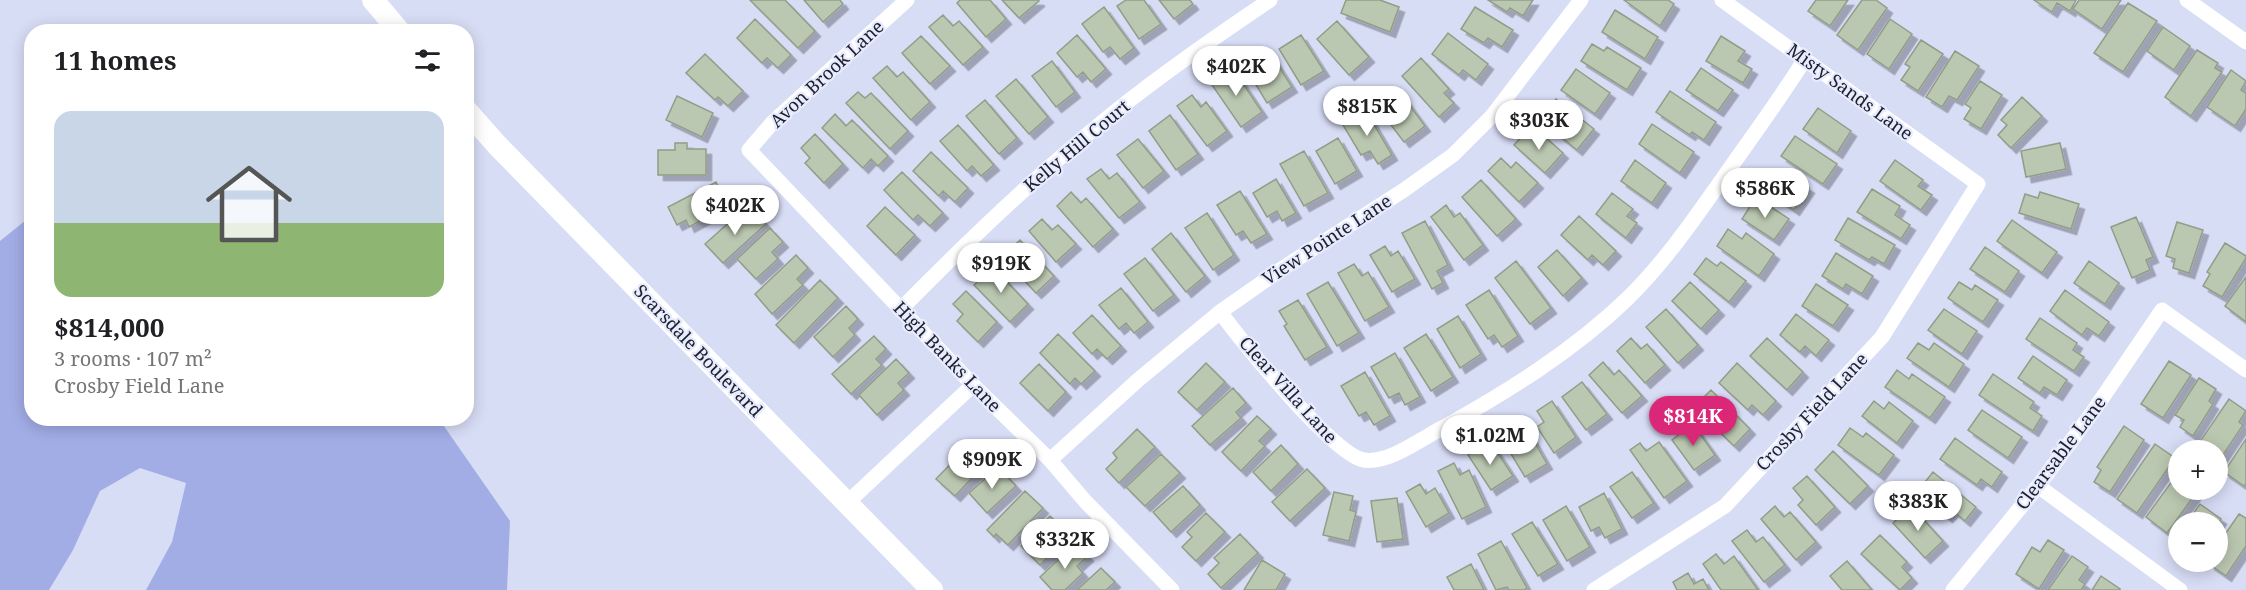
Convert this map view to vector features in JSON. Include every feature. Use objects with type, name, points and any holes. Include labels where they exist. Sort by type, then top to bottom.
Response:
[{"type":"main road","points":[[373,0],[393,24]]},
{"type":"main road","name":"Scarsdale Boulevard","points":[[474,119],[932,590]]},
{"type":"street","name":"Avon Brook Lane","points":[[749,150],[773,122],[907,0]]},
{"type":"street","name":"Kelly Hill Court","points":[[900,310],[1000,212],[1100,123],[1159,78],[1270,0]]},
{"type":"street","name":"View Pointe Lane","points":[[1050,460],[1138,380],[1221,312],[1280,270],[1404,190],[1452,155],[1492,116],[1581,0]]},
{"type":"street","name":"Misty Sands Lane","points":[[1722,0],[1978,184]]},
{"type":"street","points":[[2187,0],[2246,42]]},
{"type":"street","name":"Clear Villa Lane","points":[[1221,312],[1244,345],[1341,448],[1363,460],[1388,458],[1527,377],[1577,341],[1627,298],[1677,242],[1805,59]]},
{"type":"street","name":"High Banks Lane","points":[[749,150],[900,310],[1050,460],[1085,501],[1172,590]]},
{"type":"street","name":"Crosby Field Lane","points":[[1594,590],[1725,506],[1882,337],[1978,184]]},
{"type":"street","name":"Clearsable Lane","points":[[1953,590],[2038,486],[2092,413],[2162,310],[2246,370]]},
{"type":"street","points":[[848,503],[973,385]]},
{"type":"street","points":[[2038,486],[2181,590]]},
{"type":"shaded area","points":[[24,222],[24,426],[444,426],[510,521],[507,590],[146,590],[172,542],[186,483],[140,468],[100,491],[73,550],[49,590],[0,590],[0,241]]},
{"type":"building","points":[[750,0],[785,0],[815,31],[798,48]]},
{"type":"building","points":[[804,0],[840,0],[843,4],[823,22]]},
{"type":"building","points":[[960,0],[990,0],[1006,19],[986,37],[957,3]]},
{"type":"building","points":[[1002,0],[1038,0],[1039,1],[1019,18]]},
{"type":"building","points":[[1126,0],[1144,0],[1161,24],[1139,39],[1117,6]]},
{"type":"building","points":[[1159,0],[1190,0],[1193,4],[1174,19]]},
{"type":"building","points":[[1346,0],[1380,0],[1399,7],[1390,32],[1341,13]]},
{"type":"building","points":[[1488,0],[1533,0],[1523,16],[1510,8],[1507,12]]},
{"type":"building","points":[[1624,0],[1668,0],[1674,4],[1660,26]]},
{"type":"building","points":[[1816,0],[1848,0],[1830,26],[1808,11]]},
{"type":"building","points":[[1862,0],[1876,0],[1887,8],[1858,50],[1837,35]]},
{"type":"building","points":[[2034,0],[2076,0],[2070,11],[2057,3],[2052,12]]},
{"type":"building","points":[[2079,0],[2121,0],[2102,29],[2073,9]]},
{"type":"building","points":[[2128,3],[2157,21],[2123,72],[2094,53]]},
{"type":"building","points":[[1104,7],[1134,48],[1120,59],[1110,47],[1103,52],[1082,24]]},
{"type":"building","points":[[1475,7],[1513,30],[1502,47],[1488,38],[1484,43],[1461,29]]},
{"type":"building","points":[[1615,10],[1658,37],[1645,59],[1602,32]]},
{"type":"building","points":[[943,15],[953,26],[959,21],[983,47],[963,65],[929,27]]},
{"type":"building","points":[[755,19],[791,55],[778,68],[767,58],[762,63],[737,38]]},
{"type":"building","points":[[1890,19],[1912,34],[1889,69],[1867,54]]},
{"type":"building","points":[[1337,21],[1369,57],[1349,75],[1317,39]]},
{"type":"building","points":[[2163,27],[2190,46],[2174,70],[2147,51]]},
{"type":"building","points":[[1448,33],[1488,64],[1476,80],[1463,70],[1459,75],[1432,54]]},
{"type":"building","points":[[1077,35],[1106,69],[1091,82],[1083,72],[1077,77],[1057,53]]},
{"type":"building","points":[[1301,35],[1324,71],[1301,85],[1279,49]]},
{"type":"building","points":[[921,36],[950,66],[930,84],[902,53]]},
{"type":"building","points":[[1721,36],[1745,51],[1738,61],[1752,69],[1743,83],[1706,61]]},
{"type":"building","points":[[1921,40],[1943,54],[1918,91],[1901,80],[1910,67],[1905,64]]},
{"type":"building","points":[[1592,44],[1604,51],[1607,47],[1641,68],[1627,90],[1581,61]]},
{"type":"building","points":[[2197,50],[2218,63],[2215,68],[2222,72],[2191,116],[2165,97]]},
{"type":"building","points":[[1955,51],[1979,66],[1957,100],[1949,96],[1942,107],[1926,97]]},
{"type":"building","points":[[1254,52],[1261,63],[1272,56],[1292,87],[1267,103],[1241,60]]},
{"type":"building","points":[[705,54],[743,91],[728,106],[718,97],[715,100],[686,73]]},
{"type":"building","points":[[1421,58],[1449,89],[1444,93],[1454,103],[1439,117],[1402,76]]},
{"type":"building","points":[[1052,61],[1075,92],[1056,107],[1032,76]]},
{"type":"building","points":[[887,66],[897,77],[903,72],[930,102],[911,120],[873,78]]},
{"type":"building","points":[[1232,67],[1262,112],[1241,127],[1210,82]]},
{"type":"building","points":[[1701,68],[1733,90],[1718,111],[1686,90]]},
{"type":"building","points":[[1576,69],[1610,93],[1595,114],[1561,90]]},
{"type":"building","points":[[2231,70],[2246,81],[2241,90],[2246,93],[2246,109],[2235,126],[2207,107]]},
{"type":"building","points":[[1016,79],[1048,117],[1029,134],[996,96]]},
{"type":"building","points":[[1980,81],[2002,95],[1981,129],[1964,119],[1971,108],[1965,104]]},
{"type":"building","points":[[1397,88],[1425,126],[1404,142],[1375,104]]},
{"type":"building","points":[[1670,91],[1716,122],[1704,140],[1692,132],[1690,135],[1656,112]]},
{"type":"building","points":[[858,92],[865,98],[871,93],[908,131],[890,149],[846,103]]},
{"type":"building","points":[[1192,95],[1201,107],[1206,102],[1227,131],[1207,146],[1177,106]]},
{"type":"building","points":[[677,96],[713,113],[702,137],[666,120]]},
{"type":"building","points":[[2022,97],[2042,116],[2011,148],[1998,135],[2007,125],[2001,120]]},
{"type":"building","points":[[1556,99],[1594,129],[1577,150],[1540,120]]},
{"type":"building","points":[[985,100],[1017,138],[999,154],[966,116]]},
{"type":"building","points":[[1818,108],[1851,131],[1837,153],[1803,129]]},
{"type":"building","points":[[1366,111],[1392,155],[1378,164],[1370,151],[1361,155],[1343,125]]},
{"type":"building","points":[[835,114],[846,126],[852,120],[888,156],[878,166],[871,159],[863,168],[822,128]]},
{"type":"building","points":[[1170,115],[1198,154],[1176,170],[1149,131]]},
{"type":"building","points":[[1652,124],[1694,152],[1680,173],[1639,144]]},
{"type":"building","points":[[958,125],[994,165],[981,176],[972,166],[967,171],[940,141]]},
{"type":"building","points":[[1527,131],[1538,141],[1543,135],[1563,153],[1545,173],[1514,145]]},
{"type":"building","points":[[815,134],[843,164],[824,183],[805,163],[810,158],[801,148]]},
{"type":"building","points":[[1795,136],[1837,164],[1823,184],[1781,156]]},
{"type":"building","points":[[1338,138],[1357,171],[1335,184],[1316,151]]},
{"type":"building","points":[[1138,139],[1164,171],[1143,188],[1117,155]]},
{"type":"building","points":[[675,143],[687,143],[687,149],[706,149],[706,175],[658,175],[658,150],[675,150]]},
{"type":"building","points":[[2060,143],[2066,169],[2026,177],[2021,151]]},
{"type":"building","points":[[1304,151],[1328,193],[1304,206],[1280,164]]},
{"type":"building","points":[[931,152],[968,188],[955,202],[943,191],[939,196],[913,171]]},
{"type":"building","points":[[1501,158],[1511,168],[1516,162],[1538,183],[1519,202],[1488,171]]},
{"type":"building","points":[[1635,160],[1666,183],[1652,203],[1621,181]]},
{"type":"building","points":[[1895,160],[1923,180],[1918,186],[1932,195],[1921,210],[1880,181]]},
{"type":"building","points":[[1101,169],[1109,179],[1117,173],[1140,202],[1119,218],[1087,179]]},
{"type":"building","points":[[1771,171],[1783,179],[1787,173],[1809,188],[1794,210],[1760,186]]},
{"type":"building","points":[[902,172],[943,213],[930,226],[918,215],[913,220],[884,190]]},
{"type":"building","points":[[1276,179],[1296,213],[1282,221],[1277,211],[1267,217],[1253,193]]},
{"type":"building","points":[[1481,180],[1516,219],[1497,236],[1462,197]]},
{"type":"building","points":[[716,182],[725,199],[721,201],[724,208],[689,227],[686,220],[677,225],[668,207]]},
{"type":"building","points":[[1872,189],[1900,206],[1895,215],[1910,225],[1901,239],[1857,212]]},
{"type":"building","points":[[1240,191],[1267,234],[1251,243],[1243,231],[1236,235],[1217,205]]},
{"type":"building","points":[[1071,192],[1081,203],[1086,198],[1113,229],[1093,247],[1057,206]]},
{"type":"building","points":[[2040,192],[2079,204],[2071,229],[2019,213],[2025,194],[2038,198]]},
{"type":"building","points":[[1612,193],[1633,209],[1627,216],[1637,223],[1626,238],[1596,214]]},
{"type":"building","points":[[1756,197],[1789,219],[1774,240],[1742,219]]},
{"type":"building","points":[[1446,205],[1454,217],[1460,213],[1483,245],[1464,260],[1431,217]]},
{"type":"building","points":[[885,207],[915,235],[896,255],[867,226]]},
{"type":"building","points":[[753,209],[766,224],[723,263],[705,244],[735,217],[739,222]]},
{"type":"building","points":[[1207,213],[1234,255],[1213,270],[1185,228]]},
{"type":"building","points":[[1579,216],[1616,251],[1603,265],[1592,255],[1588,260],[1561,235]]},
{"type":"building","points":[[2136,217],[2153,257],[2146,260],[2150,270],[2132,278],[2111,227]]},
{"type":"building","points":[[1848,218],[1895,245],[1884,264],[1872,257],[1869,260],[1835,240]]},
{"type":"building","points":[[1042,219],[1052,230],[1058,225],[1076,244],[1056,262],[1029,231]]},
{"type":"building","points":[[2012,220],[2057,252],[2042,273],[1997,241]]},
{"type":"building","points":[[1425,221],[1448,265],[1437,271],[1443,283],[1432,289],[1402,233]]},
{"type":"building","points":[[2177,222],[2203,230],[2189,273],[2173,268],[2175,259],[2166,256]]},
{"type":"building","points":[[770,228],[783,242],[772,252],[778,259],[756,279],[737,259]]},
{"type":"building","points":[[1728,229],[1742,239],[1746,233],[1774,254],[1759,276],[1717,246]]},
{"type":"building","points":[[1171,233],[1205,276],[1186,292],[1152,249]]},
{"type":"building","points":[[1020,240],[1054,276],[1036,293],[1002,257]]},
{"type":"building","points":[[2225,243],[2246,258],[2222,297],[2203,286],[2210,274],[2207,272]]},
{"type":"building","points":[[1385,246],[1391,256],[1398,251],[1415,279],[1392,292],[1370,255]]},
{"type":"building","points":[[1985,247],[2019,271],[2005,292],[1970,269]]},
{"type":"building","points":[[1557,250],[1582,278],[1563,296],[1538,267]]},
{"type":"building","points":[[1836,253],[1873,276],[1862,294],[1846,284],[1843,289],[1822,276]]},
{"type":"building","points":[[796,255],[808,268],[797,279],[803,285],[772,314],[755,294]]},
{"type":"building","points":[[1145,258],[1174,295],[1153,311],[1124,274]]},
{"type":"building","points":[[1706,258],[1717,266],[1721,262],[1746,281],[1729,302],[1694,274]]},
{"type":"building","points":[[1516,261],[1551,308],[1530,324],[1495,278]]},
{"type":"building","points":[[2089,261],[2119,283],[2105,304],[2074,283]]},
{"type":"building","points":[[1354,264],[1362,276],[1368,272],[1389,307],[1365,321],[1338,273]]},
{"type":"building","points":[[993,267],[1028,304],[1010,322],[974,285]]},
{"type":"building","points":[[2246,277],[2246,322],[2225,306]]},
{"type":"building","points":[[820,280],[838,298],[794,343],[776,325]]},
{"type":"building","points":[[1328,282],[1359,333],[1337,346],[1307,294]]},
{"type":"building","points":[[1690,282],[1719,310],[1701,329],[1672,301]]},
{"type":"building","points":[[1959,282],[1972,290],[1975,285],[1998,300],[1983,322],[1948,298]]},
{"type":"building","points":[[1816,284],[1848,305],[1833,326],[1802,306]]},
{"type":"building","points":[[1121,288],[1148,322],[1134,333],[1126,323],[1119,329],[1099,305]]},
{"type":"building","points":[[1489,290],[1518,336],[1502,347],[1494,335],[1488,339],[1466,305]]},
{"type":"building","points":[[2065,290],[2109,322],[2099,336],[2087,328],[2082,335],[2050,311]]},
{"type":"building","points":[[966,291],[997,322],[978,342],[957,321],[963,314],[953,304]]},
{"type":"building","points":[[1298,300],[1327,347],[1305,360],[1284,326],[1287,324],[1279,311]]},
{"type":"building","points":[[846,306],[858,319],[849,328],[855,335],[833,357],[814,337]]},
{"type":"building","points":[[1666,309],[1698,345],[1678,363],[1646,327]]},
{"type":"building","points":[[1944,309],[1977,331],[1962,354],[1928,330]]},
{"type":"building","points":[[1796,314],[1829,340],[1816,356],[1805,346],[1800,352],[1780,335]]},
{"type":"building","points":[[1092,315],[1121,346],[1107,359],[1097,349],[1092,354],[1073,333]]},
{"type":"building","points":[[1458,316],[1481,354],[1460,368],[1437,329]]},
{"type":"building","points":[[2040,318],[2077,343],[2073,350],[2084,357],[2074,371],[2026,339]]},
{"type":"building","points":[[1058,334],[1095,371],[1081,384],[1075,378],[1070,384],[1040,353]]},
{"type":"building","points":[[1426,334],[1453,377],[1431,391],[1404,348]]},
{"type":"building","points":[[874,336],[886,349],[876,359],[882,365],[851,394],[832,374]]},
{"type":"building","points":[[1631,338],[1641,349],[1647,344],[1665,365],[1645,383],[1617,351]]},
{"type":"building","points":[[1767,338],[1803,372],[1787,390],[1750,356]]},
{"type":"building","points":[[1918,343],[1929,350],[1934,343],[1964,364],[1949,387],[1907,358]]},
{"type":"building","points":[[1395,353],[1420,397],[1405,405],[1399,393],[1389,398],[1371,367]]},
{"type":"building","points":[[2033,356],[2067,380],[2057,395],[2044,387],[2040,393],[2018,378]]},
{"type":"building","points":[[896,359],[909,373],[898,383],[904,390],[877,415],[859,395]]},
{"type":"building","points":[[2169,361],[2191,375],[2163,418],[2141,404]]},
{"type":"building","points":[[1603,362],[1614,375],[1619,370],[1642,396],[1622,413],[1589,375]]},
{"type":"building","points":[[1206,363],[1225,382],[1197,410],[1178,392]]},
{"type":"building","points":[[1737,363],[1776,401],[1763,415],[1752,405],[1748,410],[1719,383]]},
{"type":"building","points":[[1039,364],[1066,392],[1048,411],[1020,383]]},
{"type":"building","points":[[1897,370],[1909,379],[1912,374],[1945,397],[1930,418],[1885,387]]},
{"type":"building","points":[[1365,372],[1390,416],[1374,425],[1366,412],[1359,416],[1341,386]]},
{"type":"building","points":[[1993,374],[2034,402],[2030,408],[2042,416],[2033,431],[1979,395]]},
{"type":"building","points":[[2199,378],[2216,389],[2209,401],[2213,404],[2193,436],[2180,427],[2184,420],[2175,415]]},
{"type":"building","points":[[1582,382],[1607,414],[1586,430],[1562,397]]},
{"type":"building","points":[[1233,388],[1246,403],[1236,412],[1241,418],[1210,445],[1192,426]]},
{"type":"building","points":[[1711,390],[1750,429],[1734,446],[1694,407]]},
{"type":"building","points":[[2229,399],[2246,411],[2239,422],[2243,425],[2228,448],[2228,440],[2201,440]]},
{"type":"building","points":[[1552,401],[1576,437],[1554,453],[1537,427],[1544,422],[1537,411]]},
{"type":"building","points":[[1874,401],[1884,409],[1889,402],[1913,421],[1897,443],[1862,416]]},
{"type":"building","points":[[1982,410],[2022,437],[2008,458],[1968,430]]},
{"type":"building","points":[[1257,416],[1271,429],[1259,441],[1265,446],[1241,471],[1222,452]]},
{"type":"building","points":[[1693,424],[1715,455],[1694,470],[1672,440]]},
{"type":"building","points":[[1514,425],[1518,431],[1526,427],[1547,464],[1525,477],[1499,434]]},
{"type":"building","points":[[2124,426],[2144,440],[2110,492],[2094,482],[2101,470],[2097,467]]},
{"type":"building","points":[[1850,428],[1863,437],[1866,433],[1894,455],[1879,475],[1838,445]]},
{"type":"building","points":[[1137,429],[1155,447],[1119,483],[1106,469],[1117,458],[1113,453]]},
{"type":"building","points":[[1955,438],[2002,472],[1992,487],[1981,479],[1977,485],[1940,459]]},
{"type":"building","points":[[2246,439],[2246,484],[2244,486],[2228,475],[2228,466]]},
{"type":"building","points":[[1490,441],[1513,476],[1491,490],[1468,455]]},
{"type":"building","points":[[972,442],[990,459],[955,496],[936,479]]},
{"type":"building","points":[[1659,442],[1687,481],[1664,498],[1630,450],[1640,443],[1646,451]]},
{"type":"building","points":[[2155,444],[2168,453],[2168,468],[2137,513],[2117,499]]},
{"type":"building","points":[[1281,445],[1298,464],[1271,491],[1253,472]]},
{"type":"building","points":[[1833,451],[1868,486],[1850,504],[1815,470]]},
{"type":"building","points":[[1161,454],[1180,473],[1145,506],[1126,487]]},
{"type":"building","points":[[1454,463],[1460,475],[1469,470],[1486,507],[1462,519],[1438,471]]},
{"type":"building","points":[[998,467],[1016,486],[987,513],[969,493]]},
{"type":"building","points":[[1307,469],[1325,488],[1290,521],[1272,502]]},
{"type":"building","points":[[1632,472],[1654,503],[1632,518],[1610,487]]},
{"type":"building","points":[[1933,472],[1976,507],[1965,521],[1953,511],[1947,517],[1917,492]]},
{"type":"building","points":[[1807,476],[1835,507],[1816,525],[1798,505],[1803,500],[1793,488]]},
{"type":"building","points":[[1420,484],[1426,494],[1435,488],[1449,513],[1426,527],[1406,492]]},
{"type":"building","points":[[1183,486],[1200,505],[1171,532],[1153,512]]},
{"type":"building","points":[[2168,487],[2168,500],[2191,500],[2182,512],[2168,512],[2167,533],[2146,517]]},
{"type":"building","points":[[1025,491],[1043,508],[1008,545],[996,534],[994,537],[987,530]]},
{"type":"building","points":[[1334,492],[1353,496],[1350,510],[1356,512],[1349,541],[1323,535]]},
{"type":"building","points":[[1604,493],[1622,529],[1605,538],[1599,527],[1591,531],[1579,507]]},
{"type":"building","points":[[1397,498],[1403,539],[1377,542],[1371,501]]},
{"type":"building","points":[[2200,504],[2211,512],[2194,512]]},
{"type":"building","points":[[1566,506],[1590,547],[1567,561],[1543,520]]},
{"type":"building","points":[[1775,506],[1784,517],[1790,512],[1816,542],[1796,560],[1761,519]]},
{"type":"building","points":[[1911,506],[1943,541],[1925,558],[1893,523]]},
{"type":"building","points":[[1206,513],[1225,532],[1196,561],[1182,547],[1192,537],[1187,532]]},
{"type":"building","points":[[2239,514],[2246,518],[2246,546],[2226,576],[2220,572],[2228,572],[2228,530]]},
{"type":"building","points":[[1050,516],[1064,529],[1053,540],[1059,546],[1040,565],[1021,546]]},
{"type":"building","points":[[1532,522],[1558,564],[1538,576],[1512,534]]},
{"type":"building","points":[[1747,530],[1756,542],[1763,537],[1785,565],[1764,582],[1732,541]]},
{"type":"building","points":[[1240,534],[1258,553],[1221,588],[1208,574],[1219,563],[1214,558]]},
{"type":"building","points":[[1880,535],[1907,562],[1902,567],[1912,578],[1900,590],[1861,554]]},
{"type":"building","points":[[2048,540],[2064,550],[2039,589],[2016,574],[2032,547],[2040,552]]},
{"type":"building","points":[[1501,541],[1527,588],[1524,590],[1509,590],[1507,587],[1496,590],[1478,554]]},
{"type":"building","points":[[1076,543],[1088,556],[1077,566],[1083,573],[1065,590],[1052,590],[1040,577]]},
{"type":"building","points":[[1716,554],[1724,564],[1734,556],[1758,590],[1721,590],[1703,564]]},
{"type":"building","points":[[2072,556],[2088,567],[2079,580],[2085,584],[2081,590],[2048,590]]},
{"type":"building","points":[[1262,560],[1285,574],[1276,590],[1244,590]]},
{"type":"building","points":[[1847,561],[1872,590],[1842,590],[1830,576]]},
{"type":"building","points":[[1471,564],[1484,590],[1454,590],[1447,577]]},
{"type":"building","points":[[1101,568],[1115,582],[1106,590],[1077,590]]},
{"type":"building","points":[[1688,573],[1694,584],[1703,579],[1709,590],[1677,590],[1673,582]]},
{"type":"building","points":[[2101,576],[2120,589],[2120,590],[2092,590]]}]
